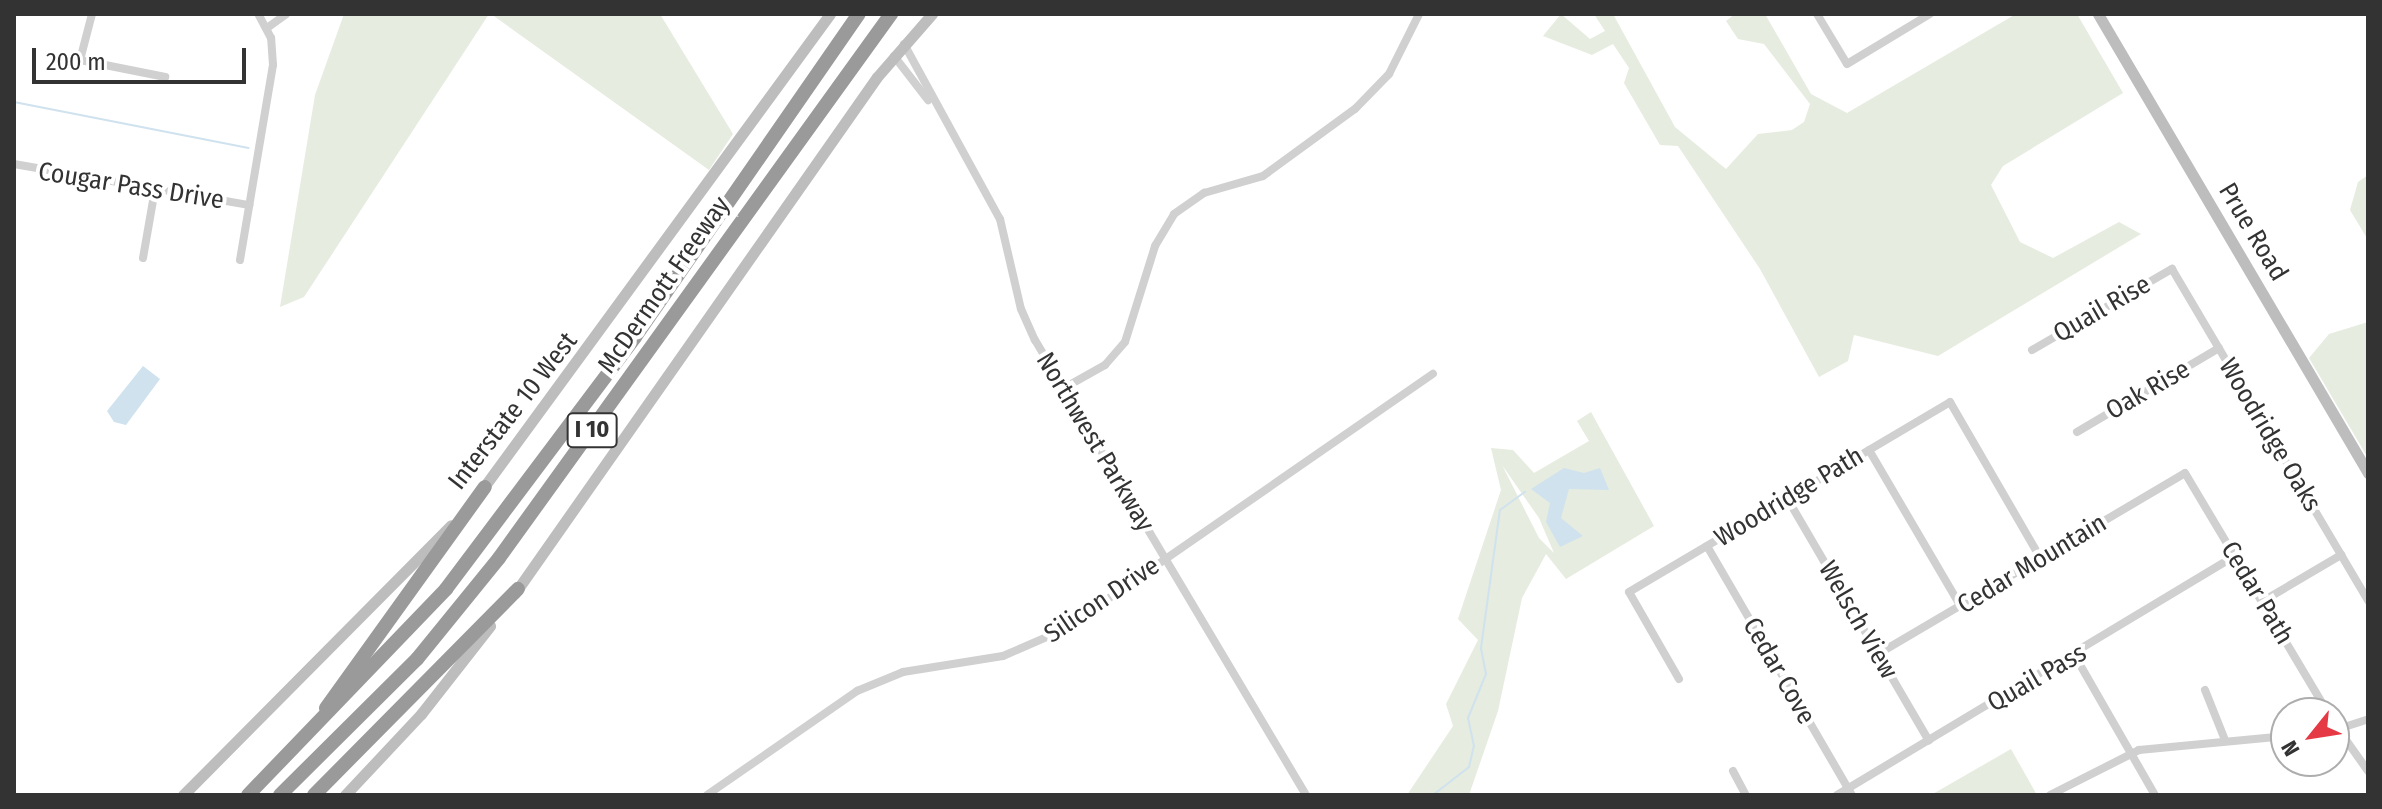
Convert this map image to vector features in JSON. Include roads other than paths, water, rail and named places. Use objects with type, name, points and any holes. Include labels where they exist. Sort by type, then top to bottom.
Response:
[{"type":"highway","name":"McDermott Freeway","points":[[248,795],[289,756],[482,543],[635,337],[859,14]]},
{"type":"highway","name":"McDermott Freeway","points":[[280,795],[417,659],[499,558],[894,14]]},
{"type":"highway","points":[[289,756],[485,487]]},
{"type":"highway","points":[[314,795],[518,589]]},
{"type":"main road","name":"Interstate 10 West","points":[[183,795],[485,487],[830,14]]},
{"type":"main road","points":[[345,795],[421,714],[518,589],[894,56],[932,14]]},
{"type":"main road","name":"Prue Road","points":[[2098,14],[2368,473]]},
{"type":"street","points":[[92,14],[80,60],[165,77]]},
{"type":"street","points":[[240,260],[273,65],[267,28],[258,14]]},
{"type":"street","points":[[267,28],[286,14]]},
{"type":"street","points":[[1064,388],[1105,365],[1125,342],[1155,246],[1174,214],[1204,193],[1263,176],[1355,109],[1389,74],[1419,14]]},
{"type":"street","points":[[1817,14],[1847,64],[1925,15]]},
{"type":"street","name":"Northwest Parkway","points":[[904,44],[1000,219],[1021,309],[1064,388],[1306,795]]},
{"type":"street","name":"Northwest Parkway","points":[[894,56],[941,116]]},
{"type":"street","name":"Cougar Pass Drive","points":[[14,164],[249,205]]},
{"type":"street","points":[[143,258],[155,189]]},
{"type":"street","name":"Woodridge Oaks","points":[[2172,269],[2368,601]]},
{"type":"street","name":"Quail Rise","points":[[2032,350],[2172,269]]},
{"type":"street","name":"Oak Rise","points":[[2077,432],[2219,348]]},
{"type":"street","name":"Silicon Drive","points":[[707,795],[857,691],[903,672],[1026,648],[1165,558],[1433,374]]},
{"type":"street","name":"Woodridge Path","points":[[1679,679],[1629,592],[1950,402],[2041,559]]},
{"type":"street","points":[[1869,450],[1961,607]]},
{"type":"street","name":"Cedar Mountain","points":[[1878,654],[2185,473]]},
{"type":"street","name":"Cedar Path","points":[[2185,473],[2319,697]]},
{"type":"street","name":"Welsch View","points":[[1787,498],[1929,741]]},
{"type":"street","name":"Cedar Cove","points":[[1707,546],[1850,792]]},
{"type":"street","points":[[2263,601],[2341,555]]},
{"type":"street","name":"Quail Pass","points":[[1837,795],[1850,792],[2234,556]]},
{"type":"street","points":[[2075,656],[2155,795]]},
{"type":"street","points":[[2205,690],[2225,740]]},
{"type":"street","points":[[2050,795],[2131,753],[2270,737]]},
{"type":"street","points":[[2350,747],[2368,771]]},
{"type":"street","points":[[1733,771],[1746,795]]},
{"type":"water","points":[[143,366],[160,379],[126,425],[114,422],[107,411]]},
{"type":"water","points":[[1564,468],[1584,473],[1600,468],[1609,490],[1569,489],[1561,518],[1583,536],[1560,547],[1546,522],[1550,503],[1531,489]]},
{"type":"waterway","points":[[14,102],[249,148]]},
{"type":"waterway","points":[[1433,795],[1469,767],[1474,746],[1468,718],[1486,674],[1481,648],[1500,510],[1525,492]]}]
